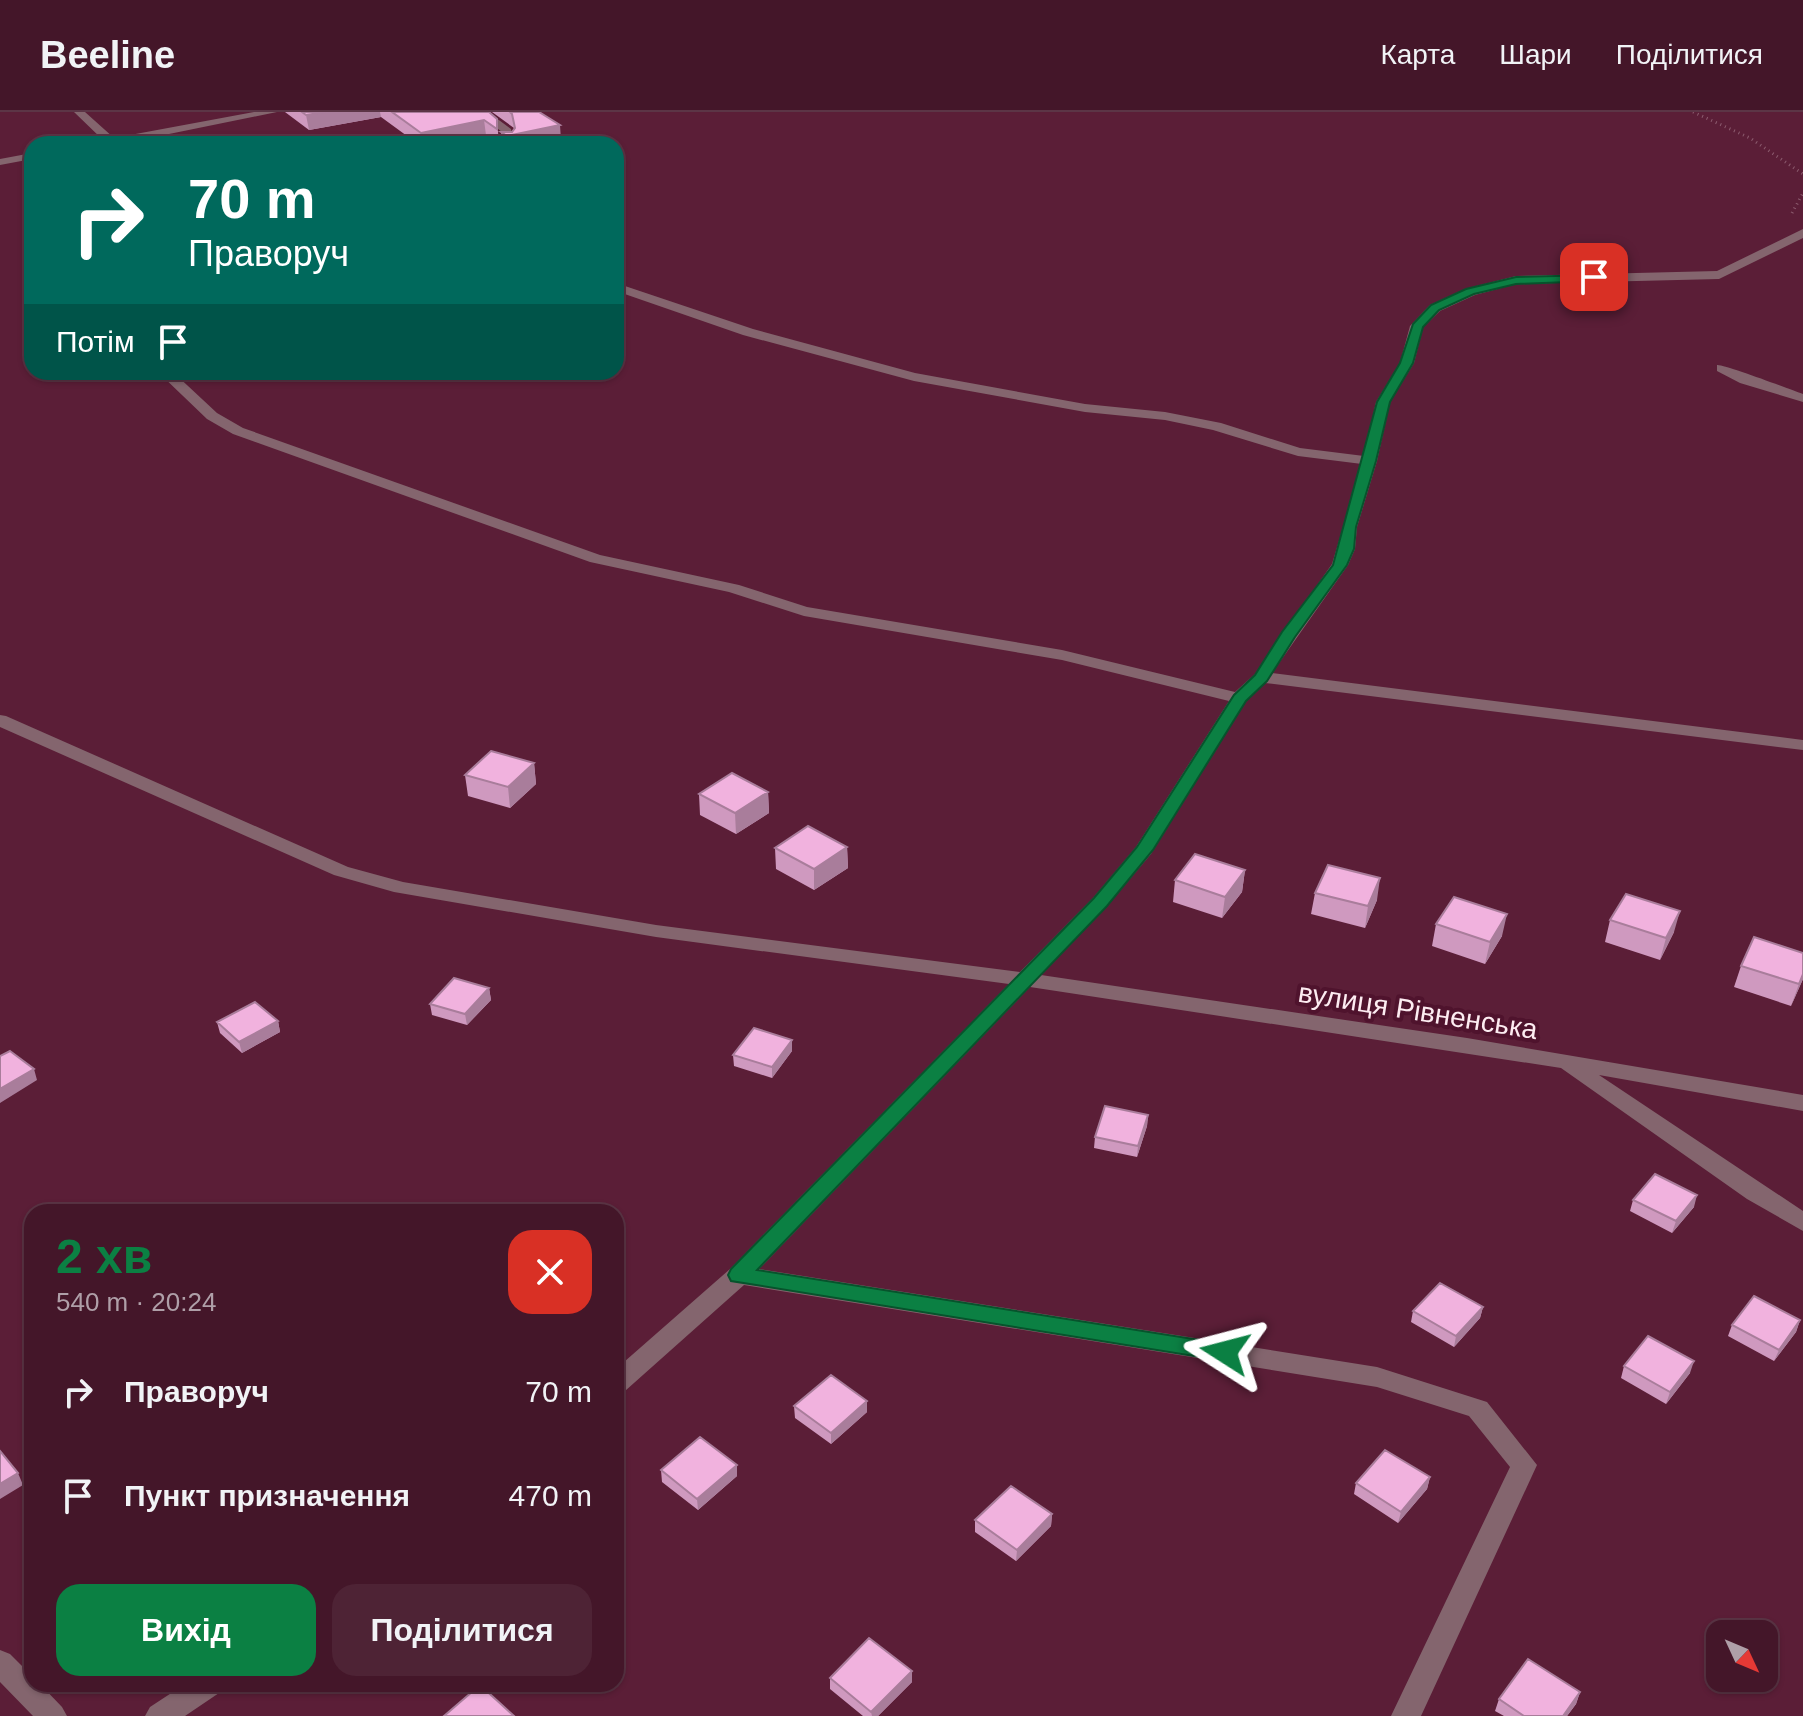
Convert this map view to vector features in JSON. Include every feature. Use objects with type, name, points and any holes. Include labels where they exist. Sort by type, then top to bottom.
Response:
[{"type":"street","points":[[79,112],[105,136]]},
{"type":"street","points":[[149,136],[272,112]]},
{"type":"street","points":[[481,112],[507,131],[507,136]]},
{"type":"street","points":[[0,162],[24,158]]},
{"type":"street","points":[[624,1377],[739,1275],[1100,902],[1144,850],[1239,698],[1261,677],[1340,565],[1370,461],[1383,402],[1407,363],[1417,326],[1435,308],[1470,292],[1516,280],[1719,275],[1803,233]]},
{"type":"street","points":[[624,290],[748,332],[914,377],[1085,408],[1165,416],[1216,426],[1298,452],[1370,461]]},
{"type":"street","points":[[1722,368],[1745,380],[1803,398]]},
{"type":"street","points":[[174,380],[212,416],[238,431],[596,559],[733,588],[804,611],[1062,655],[1239,698]]},
{"type":"street","points":[[1261,677],[1803,745]]},
{"type":"street","name":"вулиця Рівненська","points":[[0,720],[311,859],[401,888],[656,931],[1024,979],[1564,1062],[1803,1103]]},
{"type":"street","points":[[1564,1062],[1755,1193],[1803,1222]]},
{"type":"street","points":[[739,1275],[1377,1377],[1478,1409],[1524,1465],[1406,1716]]},
{"type":"street","points":[[0,1663],[24,1687]]},
{"type":"street","points":[[28,1692],[52,1716]]},
{"type":"street","points":[[160,1716],[197,1692]]},
{"type":"path","points":[[1693,112],[1750,138],[1803,174]]},
{"type":"building","points":[[392,112],[489,112],[497,119],[497,129],[484,120],[421,133]]},
{"type":"building","points":[[510,112],[539,112],[560,125],[507,136],[501,132],[512,132],[515,128]]},
{"type":"building","points":[[491,751],[534,763],[508,787],[465,775]]},
{"type":"building","points":[[732,773],[768,792],[735,813],[699,794]]},
{"type":"building","points":[[808,826],[847,847],[814,869],[775,848]]},
{"type":"building","points":[[1195,854],[1245,870],[1225,897],[1175,880]]},
{"type":"building","points":[[1328,865],[1380,878],[1368,906],[1315,893]]},
{"type":"building","points":[[1626,894],[1680,911],[1666,938],[1610,920]]},
{"type":"building","points":[[1454,897],[1507,914],[1490,942],[1436,924]]},
{"type":"building","points":[[1754,937],[1803,953],[1803,974],[1799,984],[1741,966]]},
{"type":"building","points":[[454,978],[489,988],[465,1014],[430,1004]]},
{"type":"building","points":[[255,1002],[278,1021],[239,1042],[217,1022]]},
{"type":"building","points":[[754,1028],[792,1040],[772,1067],[733,1055]]},
{"type":"building","points":[[10,1051],[34,1069],[0,1089],[0,1056]]},
{"type":"building","points":[[1105,1106],[1148,1115],[1138,1146],[1095,1137]]},
{"type":"building","points":[[1655,1174],[1697,1195],[1676,1221],[1633,1200]]},
{"type":"building","points":[[1440,1283],[1483,1307],[1456,1336],[1413,1311]]},
{"type":"building","points":[[1754,1296],[1800,1320],[1779,1350],[1732,1325]]},
{"type":"building","points":[[1648,1336],[1694,1361],[1670,1392],[1624,1366]]},
{"type":"building","points":[[831,1375],[867,1401],[831,1433],[794,1406]]},
{"type":"building","points":[[700,1437],[737,1465],[697,1499],[661,1470]]},
{"type":"building","points":[[1385,1450],[1430,1477],[1401,1512],[1356,1483]]},
{"type":"building","points":[[0,1451],[18,1473],[0,1484]]},
{"type":"building","points":[[1011,1486],[1052,1514],[1017,1550],[975,1520]]},
{"type":"building","points":[[869,1638],[912,1671],[871,1712],[830,1678]]},
{"type":"building","points":[[1528,1659],[1580,1692],[1563,1716],[1524,1716],[1499,1699]]},
{"type":"building","points":[[472,1692],[488,1692],[514,1716],[444,1716]]},
{"type":"route","points":[[1225,1352],[739,1275],[1100,902],[1144,850],[1239,698],[1261,677],[1340,565],[1347,549],[1349,527],[1370,461],[1383,402],[1407,363],[1417,326],[1435,308],[1470,292],[1516,280],[1594,277]]}]
